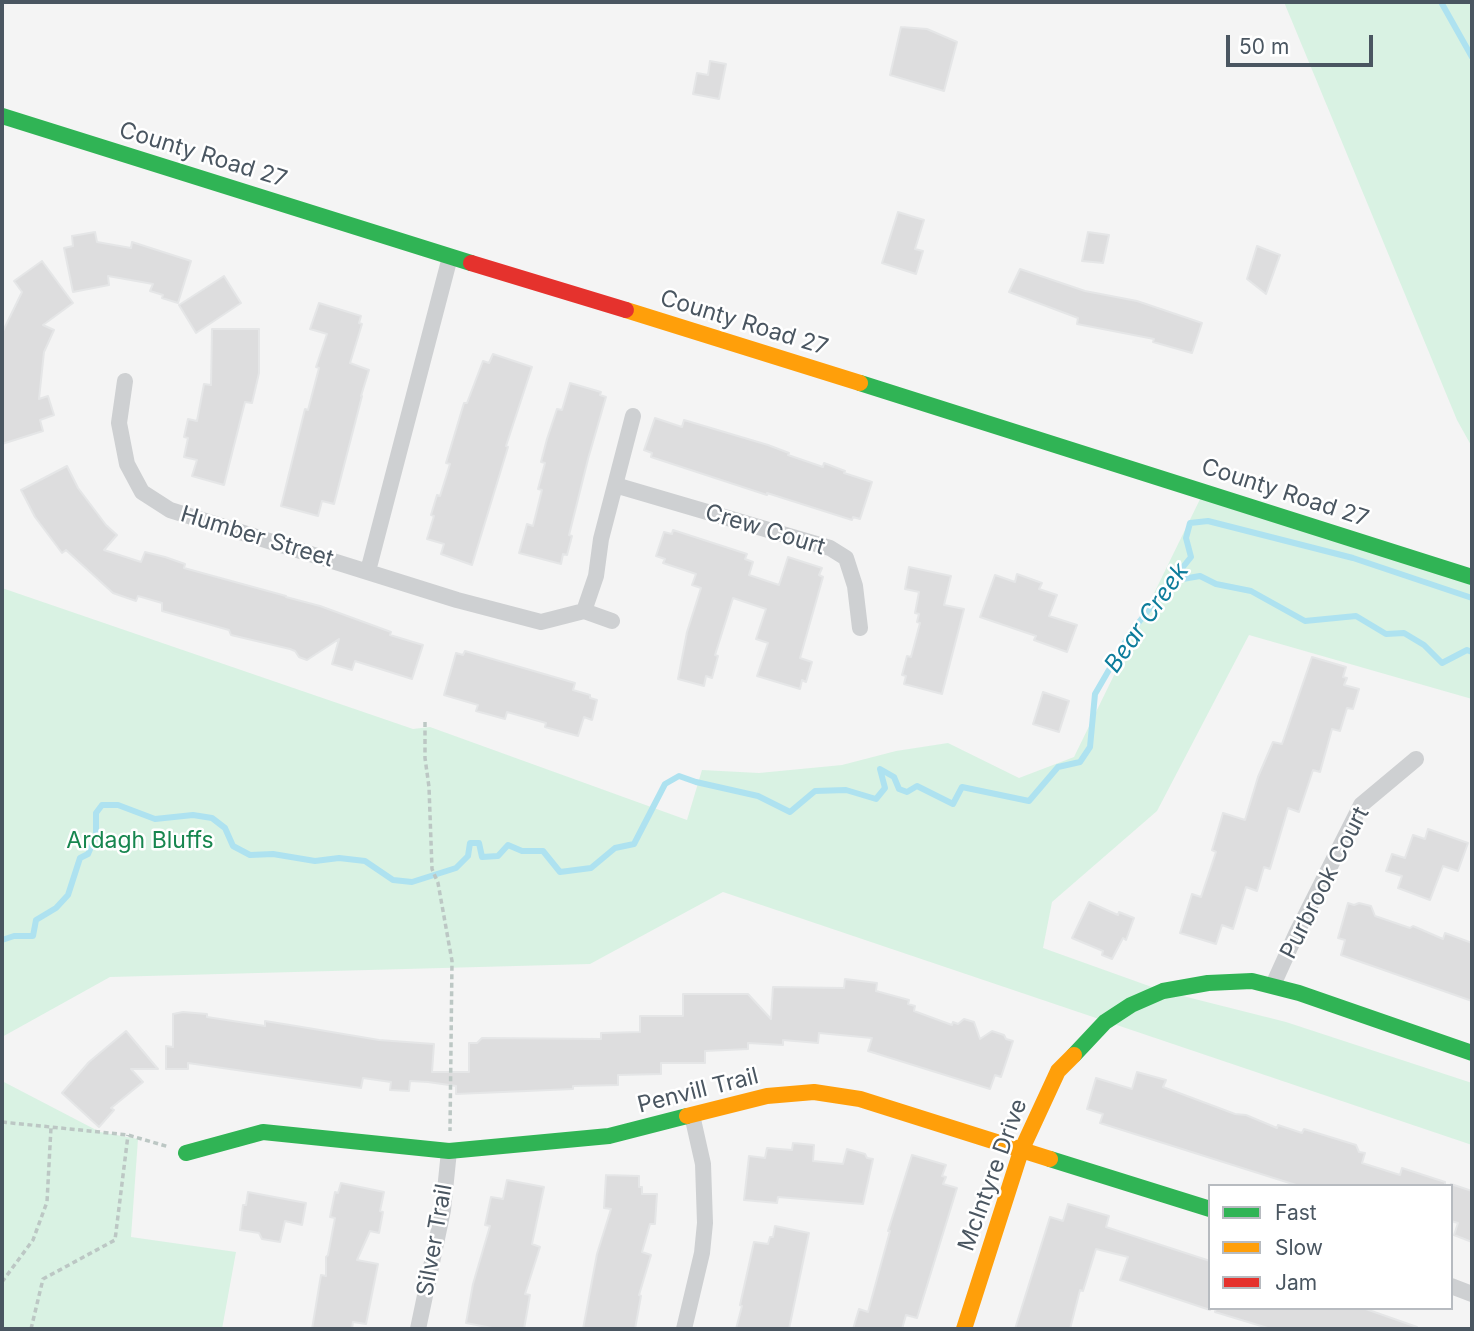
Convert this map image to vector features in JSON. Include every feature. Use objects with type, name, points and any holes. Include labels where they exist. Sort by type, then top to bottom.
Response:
[{"type":"street","name":"County Road 27","points":[[2,116],[731,342],[1472,577]]},
{"type":"street","points":[[368,571],[450,257]]},
{"type":"street","name":"Humber Street","points":[[125,381],[119,423],[127,464],[142,492],[170,510],[457,600],[541,622],[583,611]]},
{"type":"street","points":[[612,621],[583,611],[596,576],[601,539],[633,416]]},
{"type":"street","name":"Crew Court","points":[[615,485],[830,548],[846,558],[855,586],[860,628]]},
{"type":"street","name":"Purbrook Court","points":[[1273,985],[1361,805],[1416,759]]},
{"type":"street","name":"McIntyre Drive","points":[[964,1329],[1021,1151],[1058,1072],[1105,1022],[1131,1005],[1163,991],[1208,983],[1252,981],[1273,985],[1472,1053]]},
{"type":"street","name":"Penvill Trail","points":[[186,1153],[263,1132],[449,1151],[609,1136],[767,1096],[814,1092],[860,1099],[1208,1208]]},
{"type":"street","points":[[684,1329],[702,1253],[705,1223],[703,1164],[692,1115]]},
{"type":"street","name":"Silver Trail","points":[[418,1329],[443,1210],[449,1151]]},
{"type":"street","points":[[1453,1287],[1472,1294]]},
{"type":"path","points":[[425,722],[432,869],[438,883],[452,961],[449,1151]]},
{"type":"path","points":[[2,1122],[128,1135],[186,1153]]},
{"type":"path","points":[[2,1282],[33,1240],[47,1202],[51,1127]]},
{"type":"path","points":[[31,1329],[43,1279],[115,1240],[128,1135]]},
{"type":"green space","points":[[1284,2],[1472,2],[1472,447],[1457,420]]},
{"type":"green space","name":"Ardagh Bluffs","points":[[1204,491],[1472,577],[1472,699],[1249,635],[1157,811],[1052,902],[1043,948],[1163,991],[1286,1022],[1472,1083],[1472,1145],[723,892],[590,964],[110,977],[2,1037],[2,588],[413,729],[430,727],[687,820],[702,770],[759,773],[842,765],[896,751],[948,743],[1019,778],[1074,757]]},
{"type":"green space","points":[[2,1081],[100,1132],[138,1139],[131,1237],[236,1252],[222,1329],[2,1329]]},
{"type":"building","points":[[901,27],[927,29],[957,42],[944,91],[890,75]]},
{"type":"building","points":[[710,61],[726,64],[719,99],[693,94],[697,73],[708,75]]},
{"type":"building","points":[[898,212],[924,220],[915,249],[923,251],[916,274],[882,263]]},
{"type":"building","points":[[95,232],[97,242],[131,248],[132,242],[191,261],[178,303],[150,291],[153,284],[108,276],[109,285],[73,292],[64,248],[73,246],[72,236]]},
{"type":"building","points":[[1088,232],[1109,235],[1103,263],[1082,261]]},
{"type":"building","points":[[1257,246],[1280,255],[1266,294],[1247,279]]},
{"type":"building","points":[[42,261],[73,303],[43,325],[54,330],[44,352],[39,399],[48,396],[54,415],[40,420],[43,431],[2,444],[2,333],[22,292],[14,281]]},
{"type":"building","points":[[1020,269],[1085,291],[1137,301],[1202,323],[1192,353],[1153,342],[1154,339],[1077,324],[1078,318],[1009,292]]},
{"type":"building","points":[[224,276],[241,303],[196,333],[179,305]]},
{"type":"building","points":[[319,303],[361,316],[359,323],[362,324],[350,363],[369,370],[334,504],[322,501],[318,516],[281,506],[305,409],[308,410],[319,368],[316,367],[327,334],[310,329]]},
{"type":"building","points":[[212,329],[259,329],[259,373],[252,403],[245,402],[224,485],[192,476],[197,460],[184,457],[188,419],[197,421],[204,384],[211,385]]},
{"type":"building","points":[[493,354],[532,367],[472,565],[441,554],[444,544],[427,539],[437,495],[440,496],[450,464],[446,463],[464,403],[467,403],[483,361],[489,363]]},
{"type":"building","points":[[570,383],[601,392],[600,395],[606,397],[569,535],[572,536],[567,555],[563,554],[561,564],[519,553],[527,524],[533,526],[542,490],[538,489],[545,463],[541,462],[547,439],[557,409],[562,410]]},
{"type":"building","points":[[655,418],[682,427],[684,420],[768,445],[823,467],[824,463],[872,482],[860,519],[853,517],[852,520],[767,495],[651,457],[652,453],[644,450]]},
{"type":"building","points":[[67,466],[78,488],[117,535],[104,550],[141,562],[145,552],[165,557],[185,564],[184,568],[320,606],[391,632],[390,635],[423,645],[412,679],[355,661],[352,670],[332,664],[339,639],[307,660],[290,649],[231,635],[229,630],[162,611],[162,603],[138,596],[136,601],[113,593],[66,550],[62,553],[35,517],[21,490]]},
{"type":"building","points":[[673,530],[747,554],[745,559],[753,562],[749,575],[779,585],[788,557],[822,568],[819,575],[823,577],[800,658],[812,662],[806,682],[802,680],[800,689],[757,676],[768,643],[756,639],[766,609],[733,598],[715,655],[718,656],[712,678],[706,676],[704,686],[678,679],[687,632],[701,588],[692,585],[696,574],[663,563],[665,559],[656,556],[664,532],[672,534]]},
{"type":"building","points":[[909,567],[951,576],[944,605],[964,609],[942,694],[904,684],[906,676],[902,675],[907,656],[911,657],[920,623],[917,622],[919,614],[915,613],[919,592],[905,589]]},
{"type":"building","points":[[1017,574],[1042,583],[1039,589],[1057,595],[1049,616],[1077,625],[1067,652],[1034,640],[1036,636],[980,617],[995,575],[1015,582]]},
{"type":"building","points":[[465,651],[575,683],[573,690],[597,700],[592,720],[584,717],[578,736],[507,712],[505,719],[476,711],[478,705],[444,695],[456,653],[463,655]]},
{"type":"building","points":[[1312,657],[1346,667],[1343,677],[1347,678],[1344,685],[1359,689],[1353,709],[1347,708],[1340,731],[1332,729],[1320,772],[1313,770],[1299,812],[1288,808],[1270,869],[1264,867],[1257,891],[1246,887],[1233,929],[1222,925],[1216,944],[1180,933],[1192,894],[1201,897],[1216,852],[1212,850],[1223,813],[1245,820],[1258,777],[1273,742],[1282,744]]},
{"type":"building","points":[[1043,692],[1069,701],[1059,732],[1033,724]]},
{"type":"building","points":[[1428,829],[1468,843],[1458,871],[1443,866],[1430,900],[1398,888],[1402,876],[1386,871],[1392,854],[1405,858],[1413,835],[1425,839]]},
{"type":"building","points":[[1089,902],[1118,915],[1119,912],[1134,918],[1126,940],[1123,938],[1112,959],[1102,955],[1103,951],[1072,938]]},
{"type":"building","points":[[1348,903],[1371,906],[1375,916],[1410,928],[1413,926],[1443,939],[1445,933],[1472,943],[1472,1001],[1341,955],[1345,940],[1338,938]]},
{"type":"building","points":[[845,979],[877,983],[876,991],[909,1000],[908,1004],[915,1006],[914,1011],[952,1025],[953,1022],[958,1024],[964,1019],[974,1022],[980,1039],[992,1031],[1004,1035],[1006,1039],[1013,1041],[1001,1077],[995,1075],[990,1089],[868,1051],[872,1038],[819,1033],[818,1043],[783,1040],[783,1045],[748,1043],[748,1049],[705,1051],[705,1063],[661,1063],[661,1074],[618,1075],[618,1085],[573,1086],[573,1089],[456,1094],[456,1086],[428,1082],[410,1081],[409,1091],[390,1090],[391,1082],[363,1078],[361,1088],[188,1063],[188,1069],[166,1069],[166,1046],[173,1047],[173,1014],[183,1012],[265,1026],[265,1021],[379,1040],[434,1044],[432,1072],[469,1072],[469,1043],[477,1043],[482,1038],[601,1039],[601,1033],[640,1032],[640,1016],[683,1016],[683,994],[748,994],[771,1019],[773,987],[844,988]]},
{"type":"building","points":[[126,1031],[158,1069],[131,1069],[143,1082],[111,1108],[114,1110],[99,1127],[62,1093],[89,1062]]},
{"type":"building","points":[[1137,1072],[1166,1080],[1163,1087],[1235,1114],[1246,1115],[1277,1128],[1278,1125],[1302,1133],[1304,1129],[1356,1145],[1359,1152],[1365,1153],[1362,1163],[1400,1175],[1402,1168],[1445,1184],[1293,1184],[1100,1123],[1103,1114],[1087,1109],[1096,1078],[1132,1089]]},
{"type":"building","points":[[793,1143],[814,1145],[813,1161],[843,1164],[847,1149],[873,1159],[863,1204],[778,1197],[777,1203],[744,1200],[749,1156],[765,1158],[767,1148],[792,1150]]},
{"type":"building","points":[[912,1155],[946,1165],[942,1176],[946,1177],[943,1184],[957,1188],[917,1318],[906,1315],[902,1329],[853,1329],[859,1309],[868,1312],[888,1231]]},
{"type":"building","points":[[606,1175],[639,1176],[642,1194],[657,1194],[655,1224],[650,1224],[642,1252],[651,1255],[639,1295],[641,1296],[635,1329],[583,1329],[597,1254],[611,1209],[604,1208]]},
{"type":"building","points":[[507,1180],[544,1187],[532,1244],[540,1247],[525,1294],[530,1295],[524,1329],[497,1329],[466,1323],[473,1284],[490,1226],[485,1225],[491,1197],[503,1199]]},
{"type":"building","points":[[341,1183],[384,1192],[379,1233],[370,1231],[357,1260],[378,1264],[366,1324],[353,1322],[352,1329],[312,1329],[321,1275],[326,1276],[326,1257],[335,1218],[330,1217],[335,1192],[338,1193]]},
{"type":"building","points":[[1453,1185],[1472,1191],[1472,1242],[1454,1235],[1458,1223],[1453,1222]]},
{"type":"building","points":[[248,1192],[306,1203],[302,1225],[285,1221],[280,1242],[262,1239],[259,1233],[240,1230],[243,1205],[246,1205]]},
{"type":"building","points":[[1068,1204],[1109,1216],[1106,1227],[1208,1260],[1208,1309],[1120,1280],[1128,1257],[1096,1249],[1083,1291],[1080,1290],[1070,1329],[1015,1329],[1050,1217],[1063,1221]]},
{"type":"building","points":[[775,1226],[809,1233],[789,1329],[736,1329],[754,1242],[768,1244],[770,1237],[773,1237]]},
{"type":"building","points":[[1369,1310],[1417,1327],[1271,1329],[1215,1312]]},
{"type":"waterway","points":[[1441,2],[1472,57]]},
{"type":"waterway","name":"Bear Creek","points":[[2,940],[14,936],[33,936],[36,920],[56,908],[68,895],[80,858],[88,854],[96,835],[96,813],[102,805],[118,805],[155,819],[193,815],[212,818],[225,828],[233,846],[250,855],[273,854],[315,861],[339,858],[365,861],[393,880],[412,882],[456,868],[468,856],[470,843],[479,843],[482,857],[498,856],[508,845],[522,851],[543,851],[560,872],[591,868],[615,848],[634,844],[665,784],[679,776],[758,796],[790,812],[815,791],[846,790],[876,799],[885,788],[880,769],[894,777],[899,789],[907,792],[917,786],[953,804],[962,787],[1029,801],[1058,767],[1080,762],[1090,747],[1095,694],[1131,632],[1191,557],[1186,538],[1190,523],[1208,521],[1353,558],[1472,598]]},
{"type":"waterway","points":[[1171,581],[1200,576],[1216,584],[1251,591],[1305,621],[1356,616],[1386,634],[1404,633],[1424,645],[1442,663],[1467,650],[1472,652]]},
{"type":"traffic: fast","points":[[2,116],[471,263]]},
{"type":"traffic: fast","points":[[860,383],[1472,577]]},
{"type":"traffic: fast","points":[[1074,1055],[1105,1022],[1131,1005],[1163,991],[1208,983],[1252,981],[1299,993],[1472,1053]]},
{"type":"traffic: fast","points":[[186,1153],[263,1132],[449,1151],[609,1136],[687,1116]]},
{"type":"traffic: fast","points":[[1050,1159],[1208,1208]]},
{"type":"traffic: slow","points":[[626,310],[860,383]]},
{"type":"traffic: slow","points":[[964,1329],[1021,1151],[1058,1071],[1074,1055]]},
{"type":"traffic: slow","points":[[687,1116],[767,1096],[814,1092],[860,1099],[1050,1159]]},
{"type":"traffic: jam","points":[[471,263],[626,310]]}]
